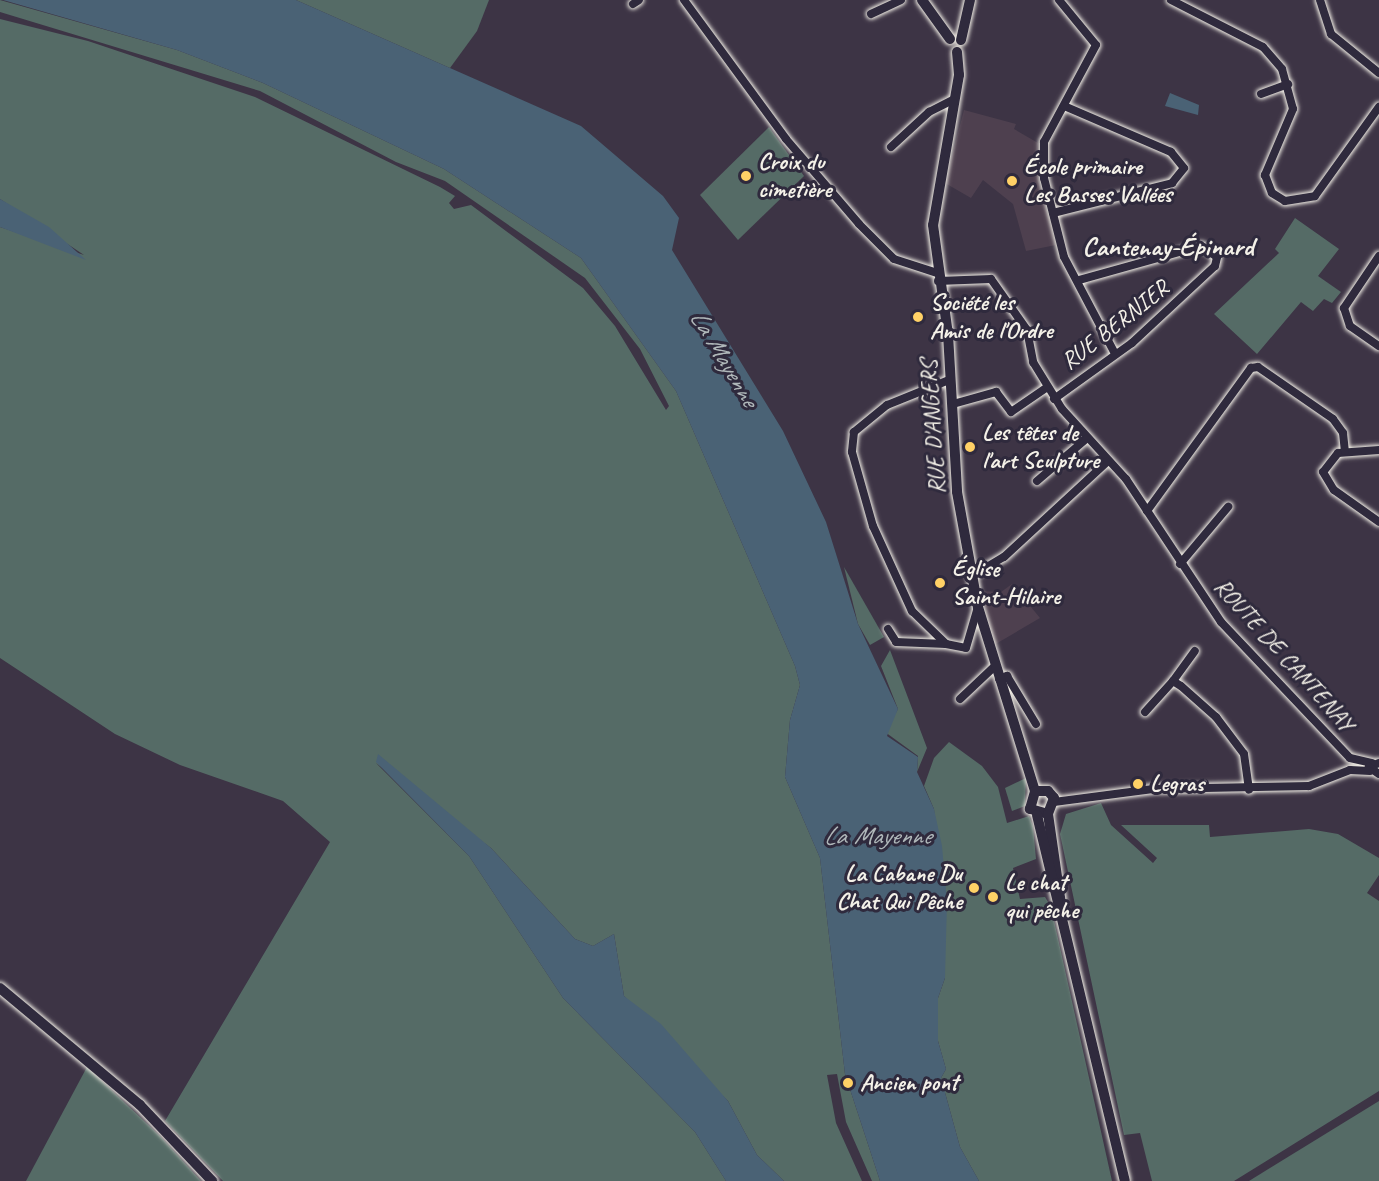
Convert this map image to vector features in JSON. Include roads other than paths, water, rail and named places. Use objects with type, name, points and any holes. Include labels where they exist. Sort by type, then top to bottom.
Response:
[{"type":"main road","points":[[922,0],[955,40],[970,0]]},
{"type":"main road","name":"RUE D'ANGERS","points":[[955,40],[948,49],[957,52],[955,99],[935,202],[937,277],[953,404],[957,492],[978,607],[994,667],[1035,791],[1028,805],[1042,815]]},
{"type":"main road","points":[[1035,791],[1048,791],[1054,802],[1042,815],[1070,958],[1125,1181]]},
{"type":"main road","points":[[0,988],[140,1104],[212,1181]]},
{"type":"street","points":[[684,0],[786,139],[859,224],[894,259],[937,277]]},
{"type":"street","points":[[871,14],[900,0]]},
{"type":"street","points":[[1059,0],[1096,45],[1064,106],[1041,159],[1064,257],[1079,280],[1114,352]]},
{"type":"street","points":[[1171,0],[1263,47],[1288,84],[1292,118],[1264,175],[1272,193],[1285,201],[1315,196],[1379,107]]},
{"type":"street","points":[[1320,0],[1331,34],[1379,73]]},
{"type":"street","points":[[1261,94],[1288,84]]},
{"type":"street","points":[[891,147],[929,112],[955,99]]},
{"type":"street","points":[[1053,213],[1172,183],[1184,168],[1171,152],[1064,106]]},
{"type":"street","name":"RUE BERNIER","points":[[1054,399],[1114,352],[1132,343],[1215,266],[1215,253],[1202,246],[1079,280]]},
{"type":"street","points":[[1379,256],[1344,308],[1350,326],[1379,346]]},
{"type":"street","name":"ROUTE DE CANTENAY","points":[[937,277],[991,279],[1027,330],[1033,362],[1054,399],[1147,511],[1180,564],[1221,622],[1350,758],[1355,767]]},
{"type":"street","points":[[1147,511],[1251,368],[1258,367],[1333,419],[1343,433],[1345,451]]},
{"type":"street","points":[[946,644],[912,611],[895,585],[873,526],[851,442],[854,432],[887,405],[949,380]]},
{"type":"street","points":[[953,404],[996,392],[1011,412],[1046,388]]},
{"type":"street","points":[[1037,480],[1086,439]]},
{"type":"street","points":[[1379,450],[1345,451],[1325,464],[1323,477],[1379,522]]},
{"type":"street","points":[[972,576],[1004,557],[1107,462]]},
{"type":"street","points":[[1180,564],[1228,507]]},
{"type":"street","points":[[888,629],[896,642],[946,644],[966,648],[971,643],[972,614],[978,607]]},
{"type":"street","points":[[1144,712],[1173,681],[1195,651]]},
{"type":"street","points":[[960,699],[994,667]]},
{"type":"street","points":[[999,679],[1007,676],[1036,724]]},
{"type":"street","points":[[1173,681],[1216,717],[1244,754],[1249,790]]},
{"type":"street","points":[[1054,802],[1153,789],[1249,790],[1309,786],[1355,767],[1376,765],[1379,774]]},
{"type":"water","name":"La Mayenne","points":[[3,0],[296,0],[581,126],[663,196],[679,218],[672,250],[783,431],[826,522],[858,624],[898,709],[887,736],[918,757],[917,772],[934,809],[942,846],[947,902],[945,978],[938,998],[938,1041],[946,1069],[941,1078],[960,1147],[979,1181],[880,1181],[845,1074],[820,858],[785,777],[790,720],[800,685],[795,666],[676,391],[581,258],[444,169],[263,83],[177,50]]},
{"type":"water","points":[[1170,93],[1199,105],[1198,115],[1165,106]]},
{"type":"water","points":[[0,199],[49,227],[86,260],[0,227]]},
{"type":"water","points":[[378,754],[491,848],[575,939],[593,946],[614,934],[624,996],[661,1024],[728,1101],[757,1155],[784,1181],[726,1181],[695,1132],[563,998],[469,856],[376,762]]},
{"type":"place","name":"Croix du cimetière","points":[[746,176]]},
{"type":"place","name":"École primaire Les Basses Vallées","points":[[1012,181]]},
{"type":"place","name":"Société les Amis de l'Ordre","points":[[918,317]]},
{"type":"place","name":"Les têtes de l'art Sculpture","points":[[970,447]]},
{"type":"place","name":"Église Saint-Hilaire","points":[[940,583]]},
{"type":"place","name":"Legras","points":[[1138,784]]},
{"type":"place","name":"La Cabane Du Chat Qui Pêche","points":[[974,888]]},
{"type":"place","name":"Le chat qui pêche","points":[[993,897]]},
{"type":"place","name":"Ancien pont","points":[[848,1083]]},
{"type":"district","name":"Cantenay-Épinard","points":[[1168,247]]}]
